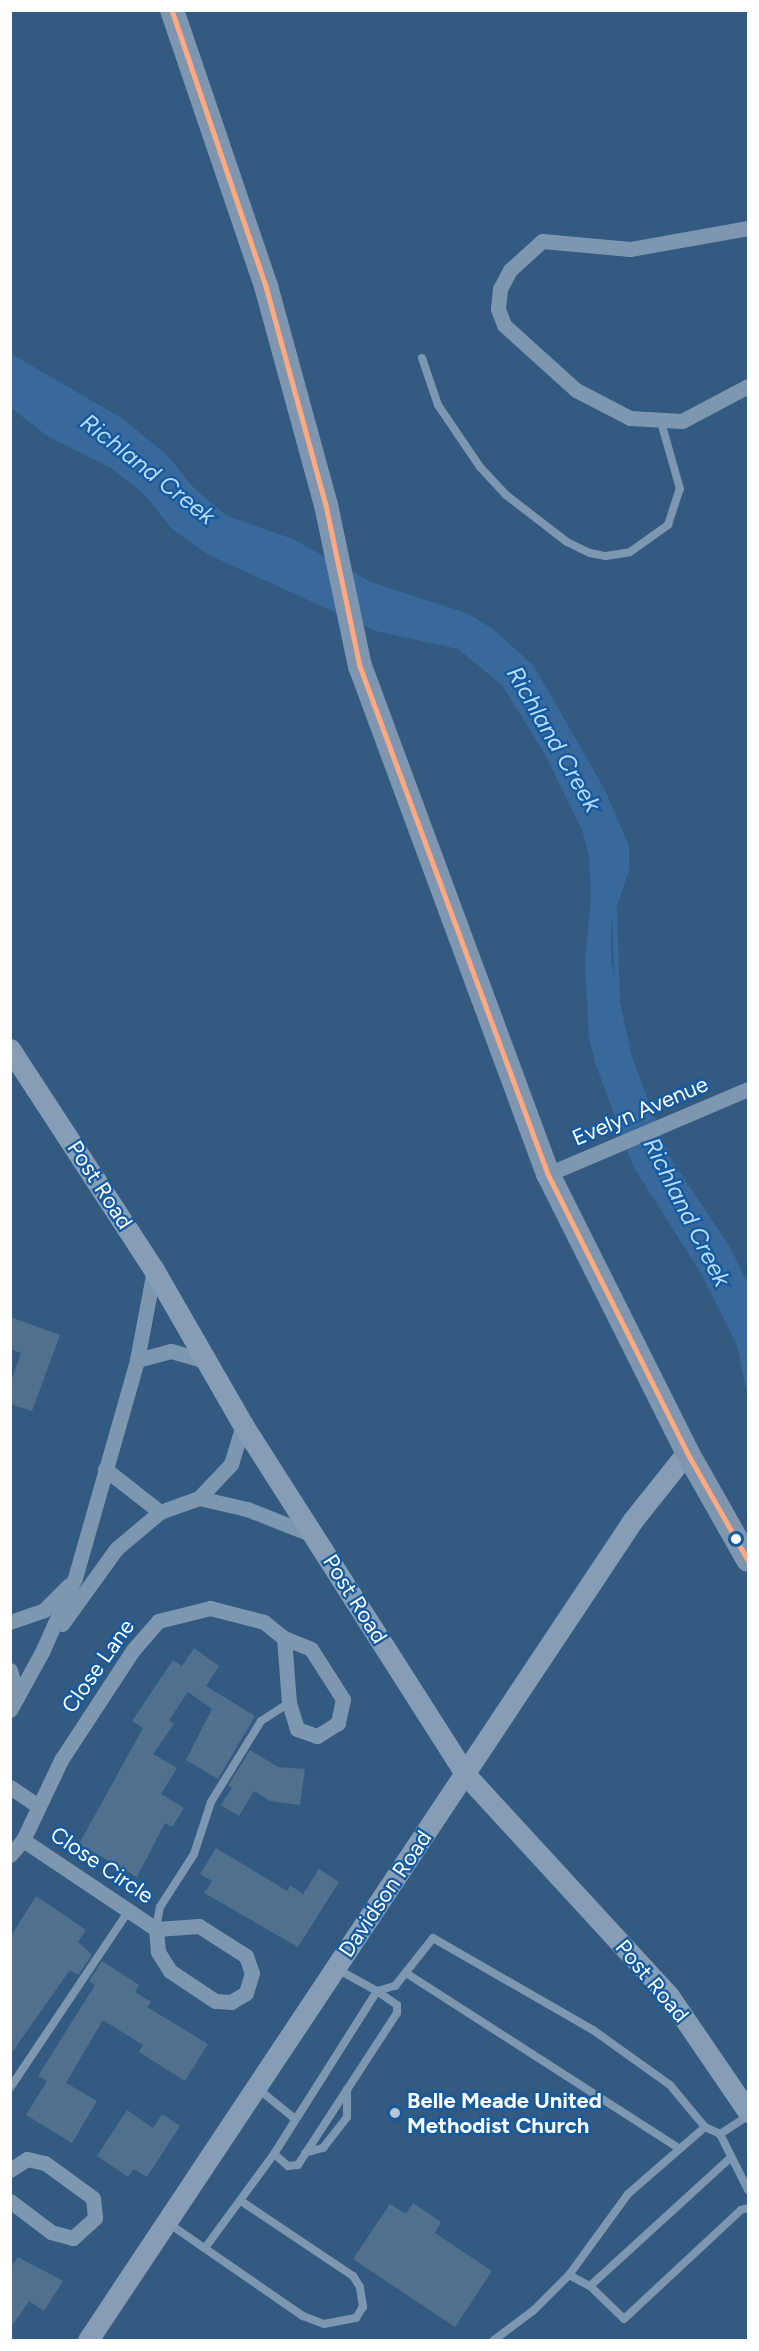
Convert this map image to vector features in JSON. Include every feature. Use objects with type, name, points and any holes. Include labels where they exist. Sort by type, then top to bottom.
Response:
[{"type":"main road","points":[[171,10],[266,286],[326,505],[360,666],[548,1174],[687,1452],[748,1560]]},
{"type":"street","points":[[748,228],[630,249],[542,241],[510,270],[500,289],[498,309],[504,325],[576,390],[630,418],[661,422],[682,421],[699,415],[748,386]]},
{"type":"street","name":"Post Road","points":[[10,1049],[154,1270],[243,1425],[316,1536],[465,1774],[669,1996],[748,2114]]},
{"type":"street","name":"Evelyn Avenue","points":[[548,1174],[748,1089]]},
{"type":"street","points":[[14,1703],[42,1652],[75,1578],[137,1360],[154,1270]]},
{"type":"street","points":[[137,1360],[171,1351],[207,1361]]},
{"type":"street","points":[[42,1652],[116,1549],[160,1512],[200,1498],[231,1464],[243,1425]]},
{"type":"street","name":"Davidson Road","points":[[88,2340],[633,1520],[687,1452]]},
{"type":"street","points":[[105,1469],[160,1512]]},
{"type":"street","points":[[200,1498],[247,1509],[316,1536]]},
{"type":"street","points":[[10,1622],[44,1610],[75,1578]]},
{"type":"street","name":"Close Lane","points":[[10,1855],[22,1840],[61,1760],[109,1684],[158,1622],[210,1608],[236,1612],[264,1622],[284,1638],[311,1649],[343,1699],[338,1724],[317,1736],[297,1729],[289,1703],[284,1638]]},
{"type":"street","points":[[10,1670],[14,1703]]},
{"type":"street","points":[[10,1787],[38,1806]]},
{"type":"street","name":"Close Circle","points":[[22,1840],[156,1929],[199,1926],[246,1956],[252,1973],[246,1993],[231,2002],[215,2001],[170,1971],[158,1952],[156,1929]]},
{"type":"street","points":[[10,2170],[27,2159],[45,2163],[93,2199],[96,2218],[73,2238],[51,2232],[10,2201]]},
{"type":"lane","points":[[422,358],[438,405],[480,467],[506,495],[567,542],[590,553],[606,556],[630,552],[668,525],[680,489],[661,422]]},
{"type":"lane","points":[[156,1929],[160,1907],[194,1854],[212,1802],[261,1721],[289,1703]]},
{"type":"lane","points":[[10,2088],[129,1910]]},
{"type":"lane","points":[[205,2248],[274,2154],[376,1991],[395,1986],[433,1938],[593,2030],[670,2085],[705,2127],[720,2134],[748,2190]]},
{"type":"lane","points":[[274,2154],[295,2167],[398,2013],[397,2005],[336,1968]]},
{"type":"lane","points":[[406,1973],[679,2148]]},
{"type":"lane","points":[[257,2087],[296,2119]]},
{"type":"lane","points":[[305,2153],[323,2148],[347,2117],[347,2089]]},
{"type":"lane","points":[[720,2134],[748,2114]]},
{"type":"lane","points":[[494,2340],[534,2310],[569,2275],[628,2194],[705,2127]]},
{"type":"lane","points":[[590,2286],[730,2158]]},
{"type":"lane","points":[[167,2222],[303,2316],[324,2324],[356,2318],[363,2307],[360,2287],[353,2276],[241,2201]]},
{"type":"lane","points":[[569,2275],[590,2286],[624,2319],[741,2211],[748,2208]]},
{"type":"water","points":[[10,353],[123,419],[167,455],[194,488],[227,516],[293,539],[371,582],[469,614],[493,629],[534,666],[606,792],[629,846],[629,870],[611,924],[611,961],[632,1057],[669,1156],[730,1247],[748,1284],[748,1398],[737,1345],[700,1272],[633,1166],[596,1065],[589,1038],[585,962],[591,897],[589,856],[582,830],[546,756],[502,685],[458,649],[376,631],[209,555],[173,530],[144,494],[111,468],[49,437],[11,408]]},
{"type":"building","points":[[10,1317],[60,1335],[32,1411],[10,1404],[10,1384],[21,1353],[10,1349]]},
{"type":"building","points":[[194,1648],[219,1666],[206,1686],[255,1716],[218,1779],[186,1760],[212,1709],[188,1692],[169,1720],[174,1724],[153,1754],[177,1768],[161,1794],[184,1808],[172,1827],[165,1823],[137,1877],[79,1844],[143,1728],[132,1721],[173,1660],[182,1666]]},
{"type":"building","points":[[250,1750],[278,1767],[305,1769],[300,1805],[270,1801],[254,1791],[239,1816],[221,1805],[232,1788],[228,1786]]},
{"type":"building","points":[[216,1848],[287,1891],[290,1885],[303,1894],[319,1869],[339,1882],[298,1947],[204,1893],[212,1881],[200,1874]]},
{"type":"building","points":[[36,1896],[86,1930],[78,1942],[92,1955],[78,1975],[70,1970],[10,2055],[10,1938]]},
{"type":"building","points":[[102,1961],[139,1985],[135,1992],[151,2002],[147,2007],[208,2044],[185,2081],[139,2052],[143,2045],[103,2020],[66,2083],[97,2101],[72,2143],[26,2115],[47,2081],[38,2076],[95,1985],[89,1981]]},
{"type":"building","points":[[127,2110],[153,2128],[162,2114],[180,2126],[147,2177],[134,2169],[128,2177],[97,2156]]},
{"type":"building","points":[[413,2203],[441,2222],[435,2233],[492,2271],[455,2327],[353,2259],[390,2204],[406,2214]]},
{"type":"building","points":[[18,2257],[63,2281],[44,2311],[29,2301],[10,2329],[10,2269]]},
{"type":"waterway","name":"Richland Creek","points":[[614,908],[617,997]]},
{"type":"transit line","points":[[172,10],[266,286],[326,505],[360,666],[548,1174],[687,1452],[748,1560]]},
{"type":"place","name":"Belle Meade United Methodist Church","points":[[395,2113]]}]
